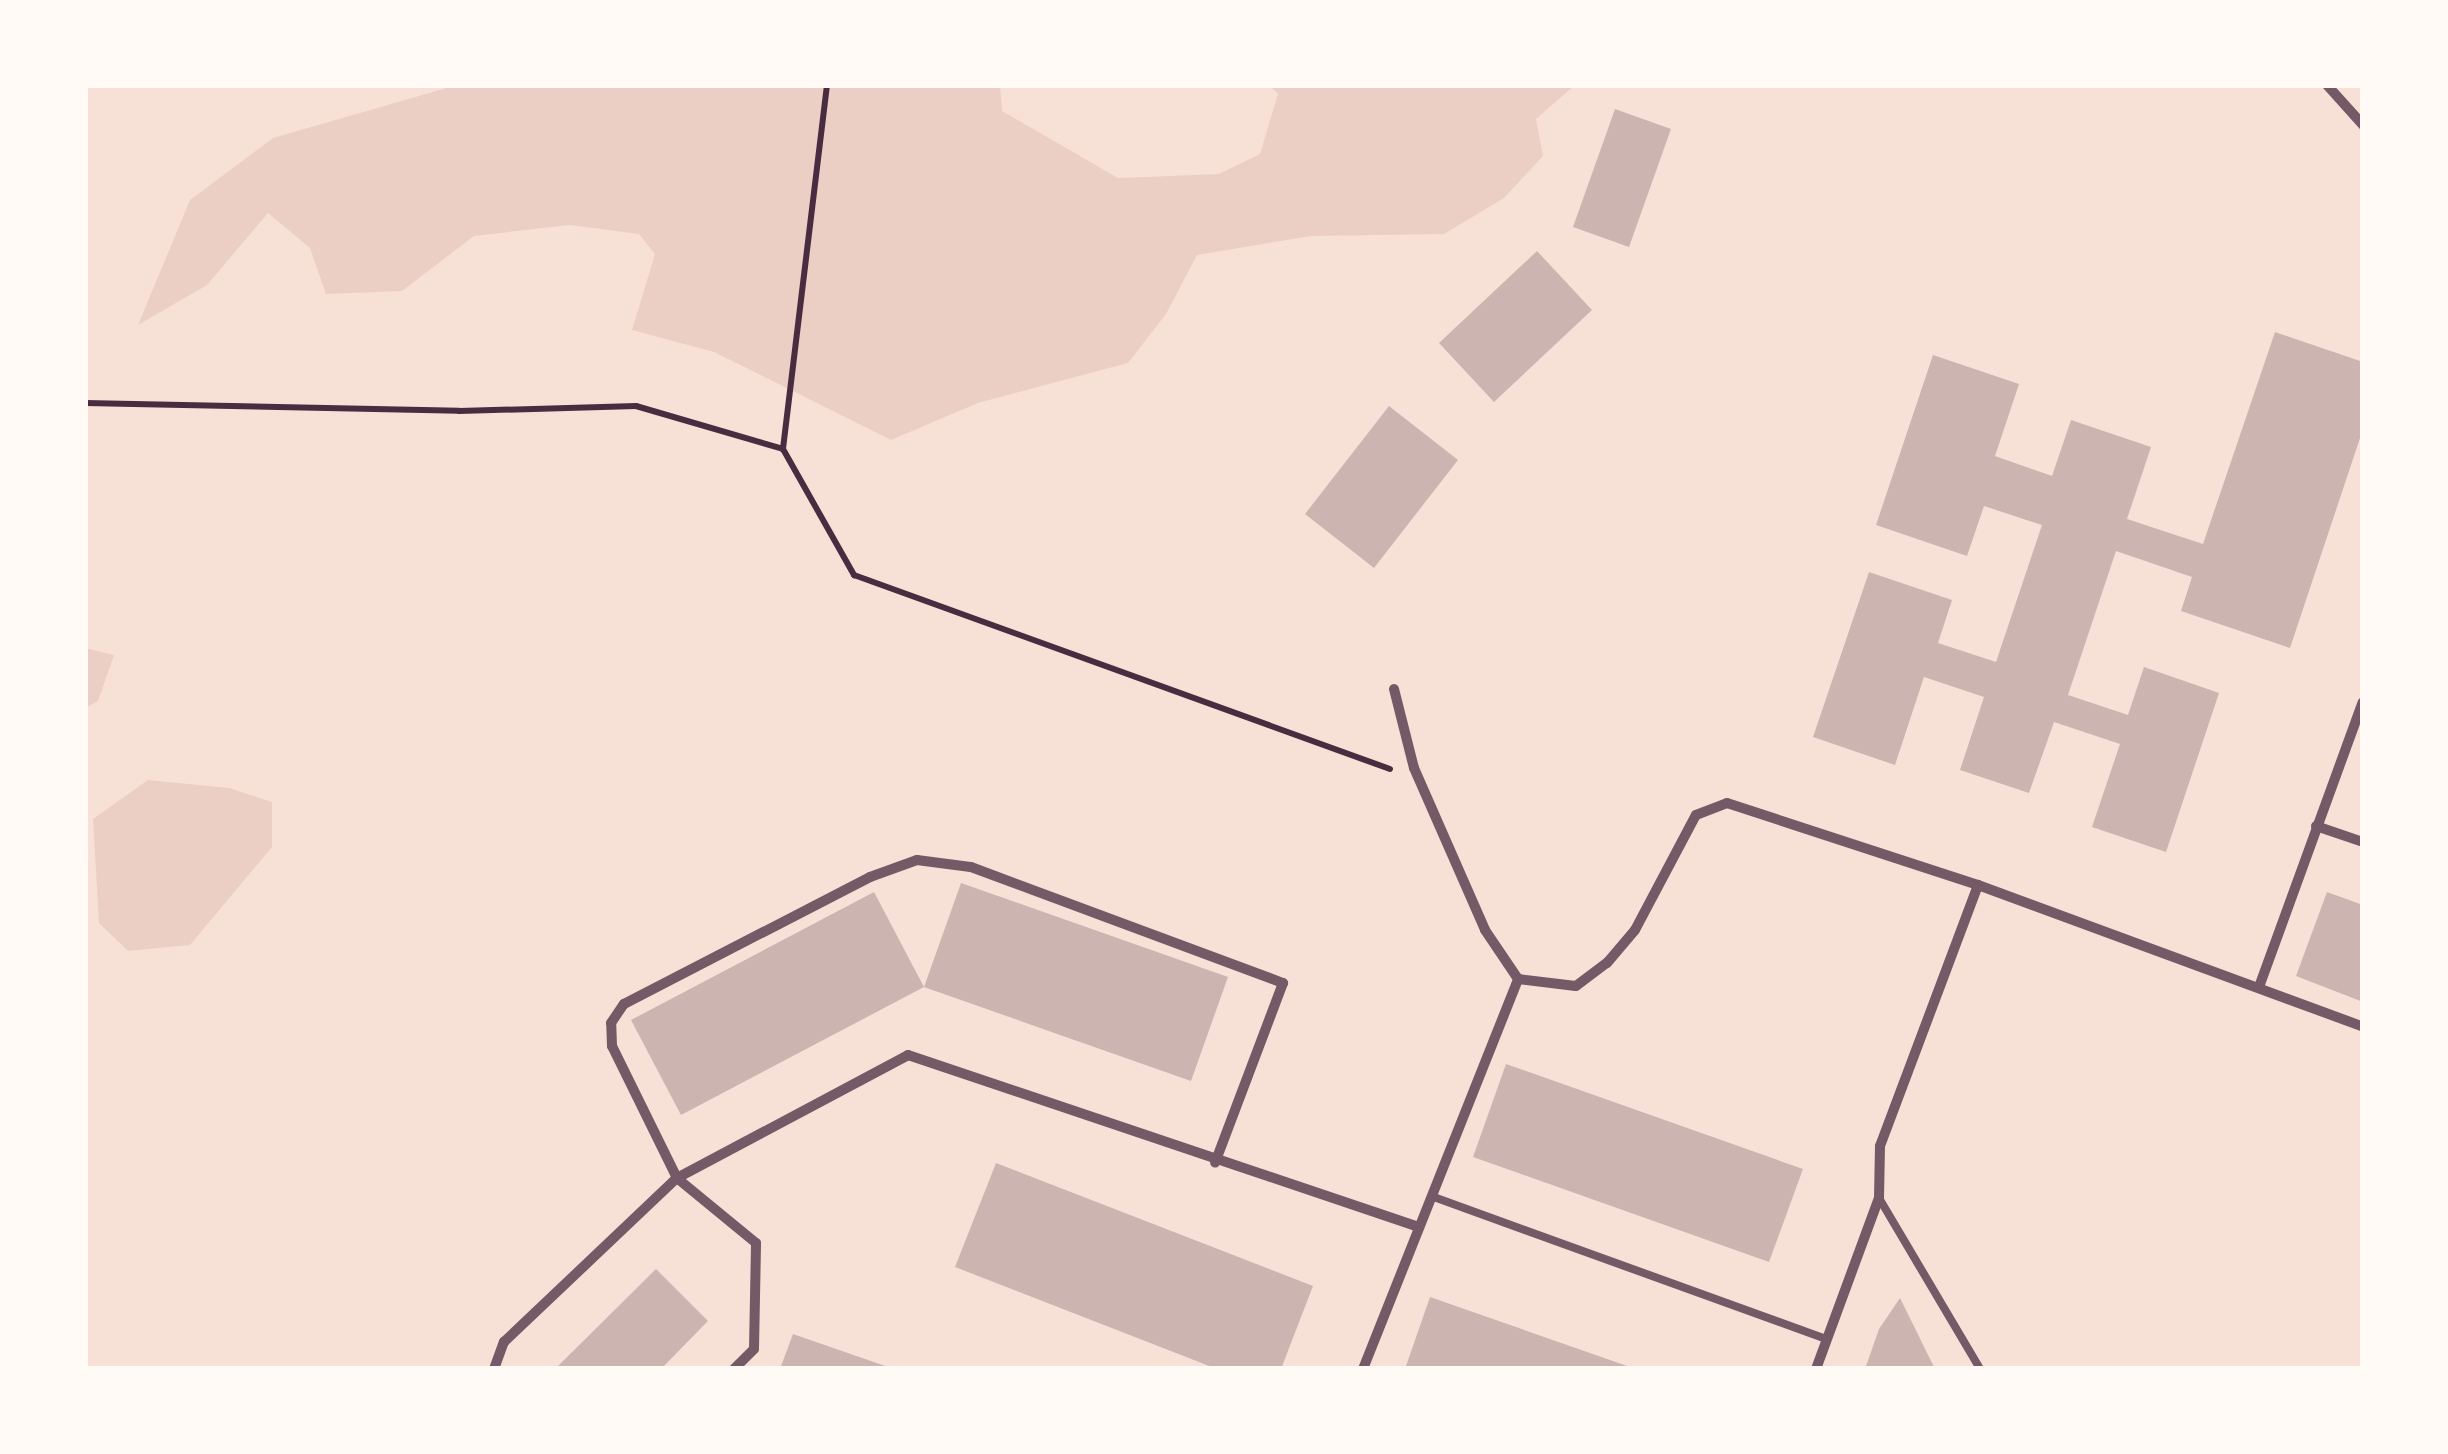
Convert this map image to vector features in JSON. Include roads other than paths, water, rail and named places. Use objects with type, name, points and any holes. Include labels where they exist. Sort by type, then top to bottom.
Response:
[{"type":"street","points":[[2328,85],[2363,125]]},
{"type":"street","points":[[1394,689],[1419,780],[1486,930],[1518,979],[1576,986],[1607,963],[1635,930],[1696,814],[1711,804],[1727,803],[1978,885],[2363,1027]]},
{"type":"street","points":[[2259,987],[2363,702]]},
{"type":"street","points":[[2316,826],[2363,842]]},
{"type":"street","points":[[734,1369],[754,1349],[756,1242],[677,1178],[612,1046],[610,1023],[624,1004],[870,877],[918,860],[970,867],[1282,984],[1216,1163]]},
{"type":"street","points":[[1816,1369],[1879,1198],[1880,1146],[1978,885]]},
{"type":"street","points":[[1363,1369],[1518,979]]},
{"type":"street","points":[[494,1369],[504,1342],[677,1178],[908,1055],[1216,1163],[1420,1228]]},
{"type":"lane","points":[[1432,1196],[1828,1339]]},
{"type":"lane","points":[[1879,1198],[1980,1369]]}]
